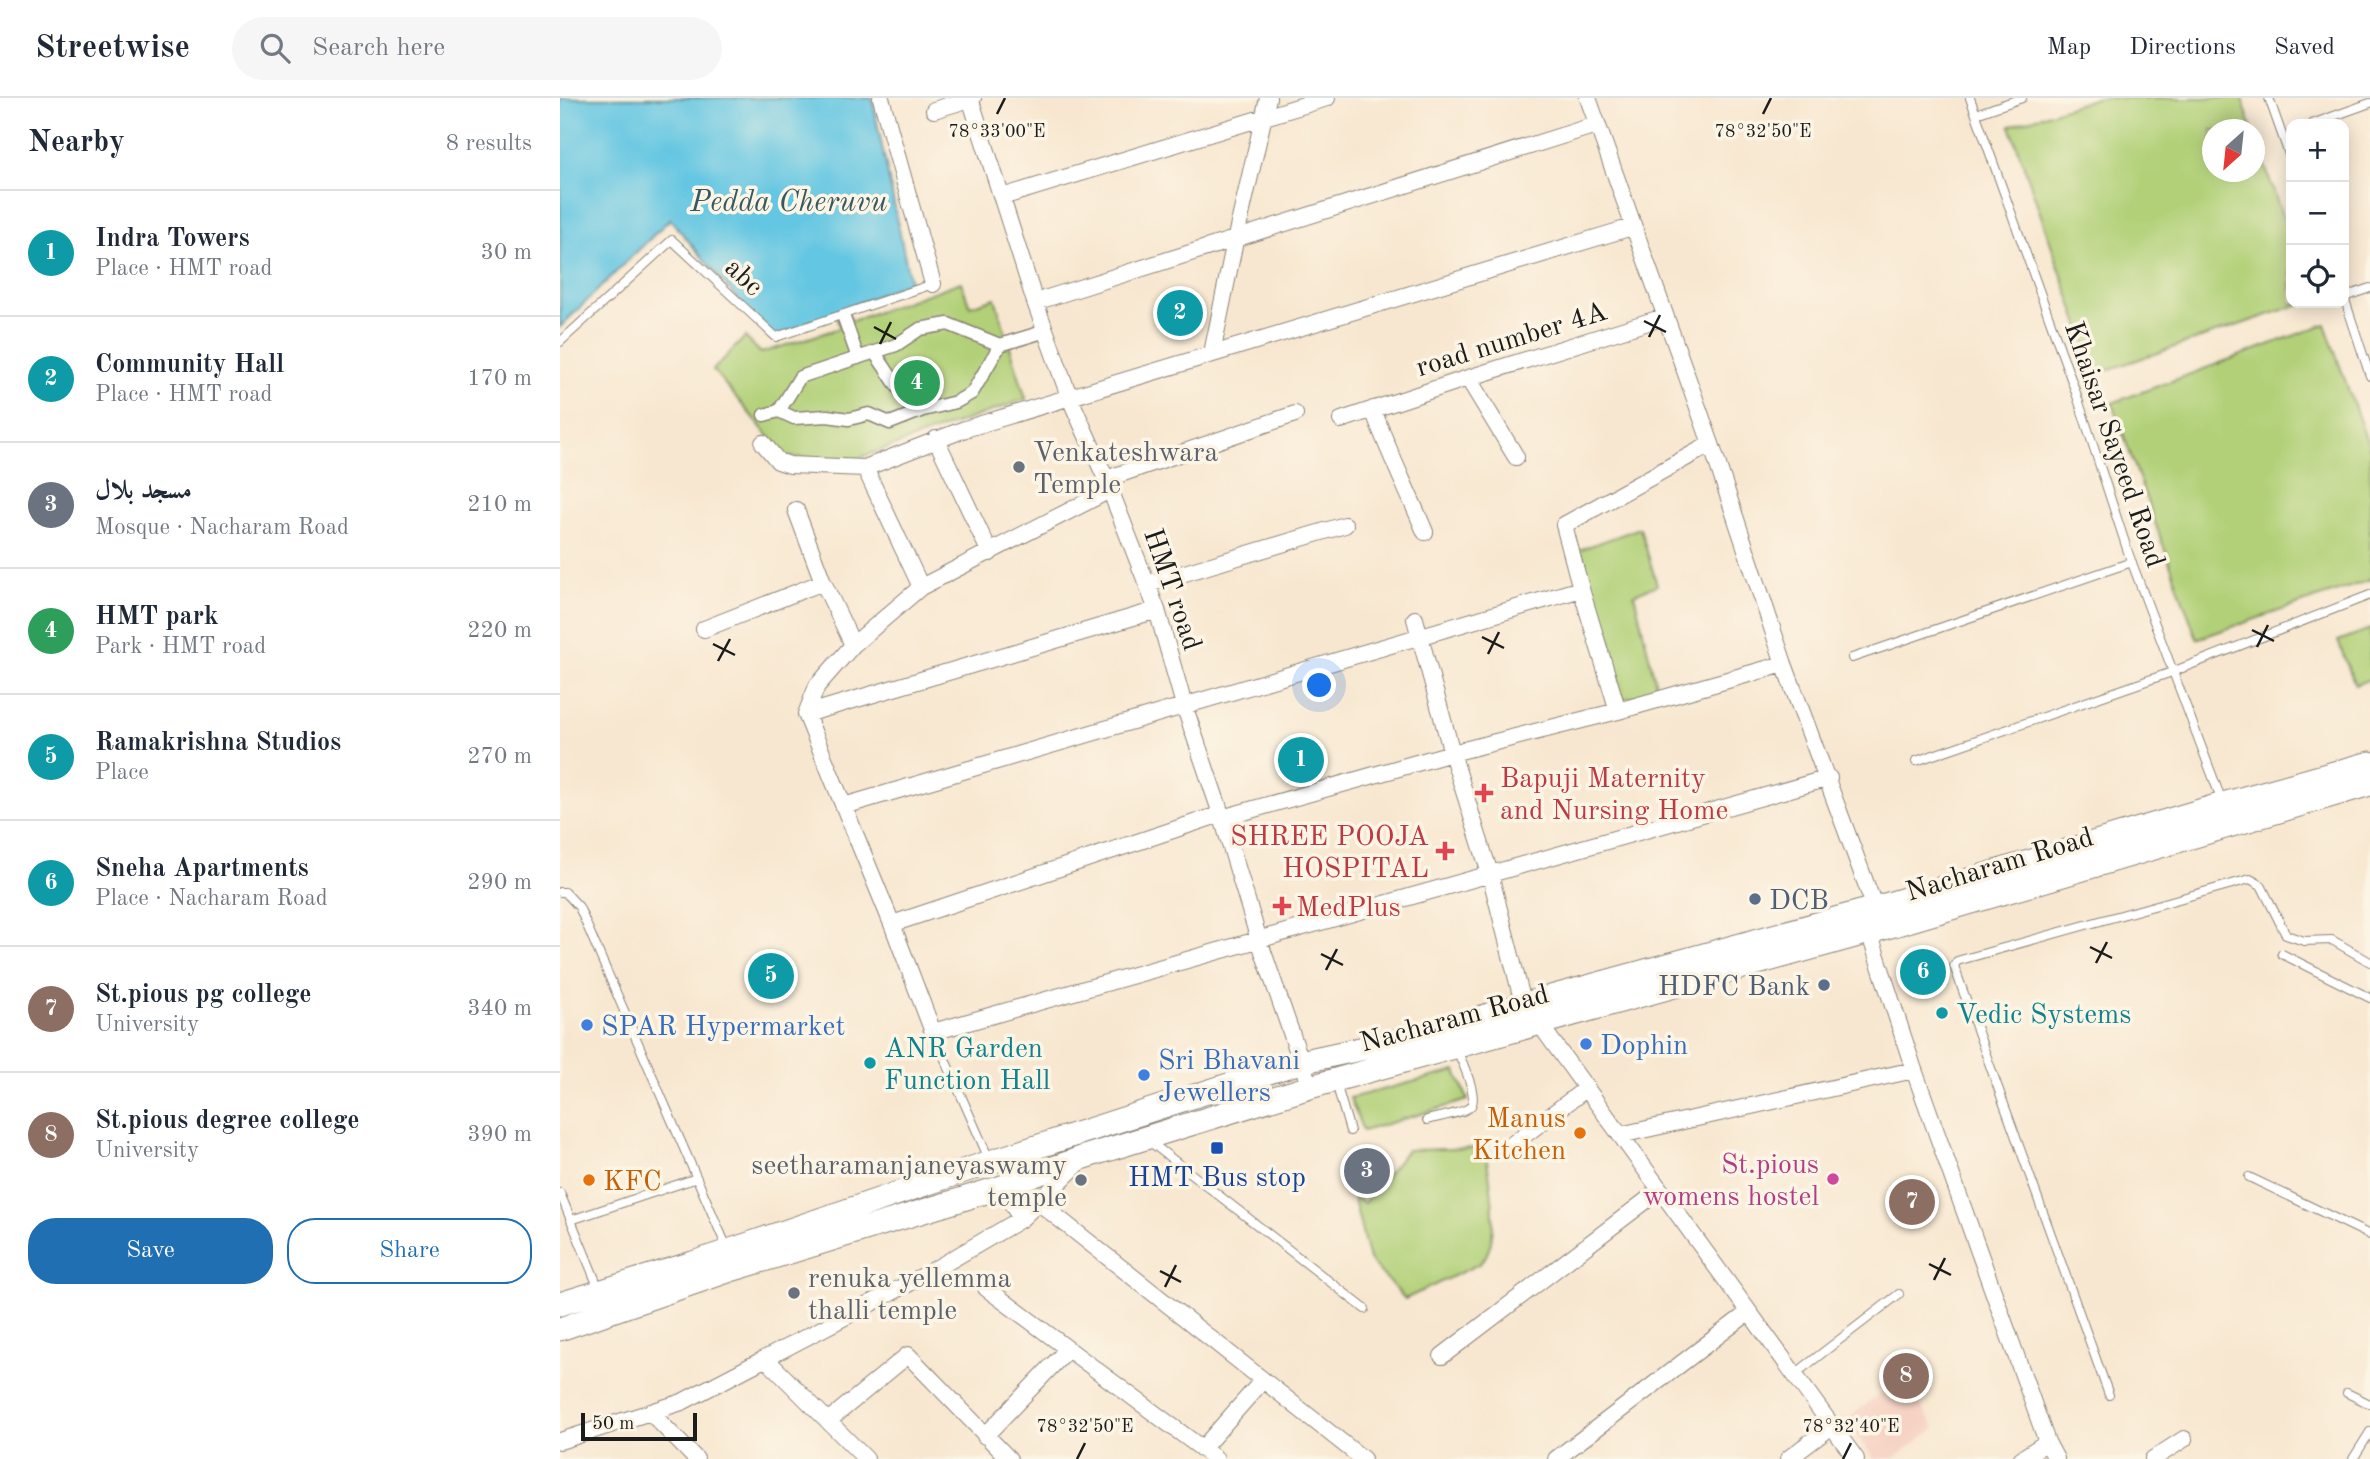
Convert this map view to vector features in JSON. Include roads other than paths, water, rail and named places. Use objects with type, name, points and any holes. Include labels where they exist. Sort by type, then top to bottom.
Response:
[{"type":"main road","name":"Nacharam Road","points":[[560,1329],[990,1162],[1300,1062],[1420,1036],[1525,1004],[1875,908],[2370,763]]},
{"type":"main road","name":"Nacharam Road","points":[[560,1304],[729,1250],[764,1249],[1002,1187],[1084,1157],[1310,1087],[1868,932],[2370,784]]},
{"type":"street","points":[[881,98],[933,284]]},
{"type":"street","points":[[934,110],[971,98]]},
{"type":"street","name":"HMT road","points":[[971,98],[1035,302],[1069,396],[1108,485],[1157,610],[1184,705],[1259,940],[1310,1087]]},
{"type":"street","points":[[1212,353],[1268,98]]},
{"type":"street","points":[[1002,197],[1327,98]]},
{"type":"street","points":[[1588,98],[1711,444],[1784,663],[1829,778],[1875,908]]},
{"type":"street","points":[[1035,302],[1596,125]]},
{"type":"street","points":[[763,443],[778,461],[790,464],[865,468],[936,439],[1069,396],[1632,227]]},
{"type":"street","name":"road number 4A","points":[[1342,420],[1664,317]]},
{"type":"street","points":[[845,318],[858,358]]},
{"type":"street","points":[[779,411],[800,377],[896,345],[920,329],[948,324],[1000,345],[1046,331]]},
{"type":"street","points":[[764,415],[779,411],[794,418],[827,416],[849,419],[869,414],[890,423],[956,402],[972,393],[1000,345]]},
{"type":"street","points":[[874,352],[901,394],[918,412]]},
{"type":"street","points":[[1468,378],[1516,457]]},
{"type":"street","points":[[1373,410],[1387,450],[1402,476],[1425,532]]},
{"type":"street","points":[[1294,415],[1108,485],[990,553],[921,587],[853,645],[817,686],[806,714],[933,1032],[1829,778]]},
{"type":"street","points":[[936,439],[990,553]]},
{"type":"street","points":[[1618,711],[1564,525],[1711,444]]},
{"type":"street","points":[[865,468],[921,587]]},
{"type":"street","points":[[796,510],[823,582],[853,645]]},
{"type":"street","points":[[1147,584],[1345,525]]},
{"type":"street","points":[[704,629],[823,582]]},
{"type":"street","points":[[844,806],[1581,589]]},
{"type":"street","points":[[806,714],[1157,610]]},
{"type":"street","points":[[1415,619],[1525,1004],[1856,1459]]},
{"type":"street","points":[[892,924],[1221,816],[1452,752],[1618,711],[1784,663]]},
{"type":"street","points":[[1868,932],[1914,1070],[2047,1442],[2056,1459]]},
{"type":"street","points":[[1620,1135],[1914,1070]]},
{"type":"street","points":[[1506,1149],[1587,1088]]},
{"type":"street","points":[[560,1441],[682,1402],[927,1274],[1021,1219],[1084,1157]]},
{"type":"street","points":[[1002,1187],[1021,1219]]},
{"type":"street","points":[[1442,1356],[1660,1190]]},
{"type":"street","points":[[1038,1202],[1363,1459]]},
{"type":"street","points":[[986,1288],[1209,1454],[1264,1380]]},
{"type":"street","points":[[1556,1459],[1749,1312]]},
{"type":"street","points":[[985,1436],[1068,1349]]},
{"type":"street","points":[[828,1421],[908,1355],[1009,1459]]},
{"type":"street","points":[[765,1358],[866,1459]]},
{"type":"street","points":[[650,1412],[696,1459]]},
{"type":"street","points":[[1788,1459],[1832,1426]]},
{"type":"street","points":[[2153,1459],[2184,1439]]},
{"type":"street","points":[[2021,1459],[2047,1442]]},
{"type":"lane","name":"Khaisar Sayeed Road","points":[[1970,98],[2075,390],[2132,562],[2223,804]]},
{"type":"lane","points":[[1976,114],[2022,98]]},
{"type":"lane","points":[[2269,98],[2286,146]]},
{"type":"lane","points":[[2326,119],[2370,103]]},
{"type":"lane","points":[[2282,135],[2286,134]]},
{"type":"lane","name":"abc","points":[[560,342],[672,240],[776,337],[933,284]]},
{"type":"lane","points":[[2349,295],[2370,288]]},
{"type":"lane","points":[[2348,308],[2370,376]]},
{"type":"lane","points":[[1852,658],[2132,562]]},
{"type":"lane","points":[[1916,761],[2172,672],[2370,595]]},
{"type":"lane","points":[[2109,1395],[1954,966],[1957,961],[2250,879],[2261,885],[2286,934],[2304,940],[2332,940],[2370,962]]},
{"type":"lane","points":[[560,892],[565,892],[579,907],[729,1250]]},
{"type":"lane","points":[[2282,954],[2370,998]]},
{"type":"lane","points":[[933,1032],[990,1162]]},
{"type":"lane","points":[[1427,1120],[1466,1110],[1473,1103],[1474,1094],[1456,1047]]},
{"type":"lane","points":[[1335,1080],[1350,1131]]},
{"type":"lane","points":[[1146,1139],[1365,1309]]},
{"type":"lane","points":[[571,1220],[697,1178]]},
{"type":"lane","points":[[2249,1178],[2370,1235]]},
{"type":"lane","points":[[560,1193],[600,1291]]},
{"type":"lane","points":[[1795,1374],[1899,1294]]},
{"type":"lane","points":[[2347,1393],[2370,1404]]},
{"type":"lane","points":[[2353,1459],[2370,1432]]},
{"type":"water","name":"Pedda Cheruvu","points":[[560,98],[872,98],[910,282],[771,339],[670,219],[560,327]]},
{"type":"place","name":"Community Hall","points":[[1180,313]]},
{"type":"place","name":"HMT park","points":[[917,383]]},
{"type":"place","name":"Venkateshwara Temple","points":[[1019,467]]},
{"type":"place","name":"Indra Towers","points":[[1301,760]]},
{"type":"place","name":"Bapuji Maternity and Nursing Home","points":[[1484,793]]},
{"type":"place","name":"SHREE POOJA HOSPITAL","points":[[1445,851]]},
{"type":"place","name":"DCB","points":[[1755,899]]},
{"type":"place","name":"MedPlus","points":[[1282,906]]},
{"type":"place","name":"Sneha Apartments","points":[[1923,972]]},
{"type":"place","name":"Ramakrishna Studios","points":[[771,976]]},
{"type":"place","name":"HDFC Bank","points":[[1824,985]]},
{"type":"place","name":"Vedic Systems","points":[[1942,1013]]},
{"type":"place","name":"SPAR Hypermarket","points":[[587,1025]]},
{"type":"place","name":"Dophin","points":[[1586,1044]]},
{"type":"place","name":"ANR Garden Function Hall","points":[[870,1063]]},
{"type":"place","name":"Sri Bhavani Jewellers","points":[[1144,1075]]},
{"type":"place","name":"Manus Kitchen","points":[[1580,1133]]},
{"type":"place","name":"HMT Bus stop","points":[[1217,1148]]},
{"type":"place","name":"مسجد بلال","points":[[1367,1171]]},
{"type":"place","name":"St.pious womens hostel","points":[[1833,1179]]},
{"type":"place","name":"KFC","points":[[589,1180]]},
{"type":"place","name":"seetharamanjaneyaswamy temple","points":[[1081,1180]]},
{"type":"place","name":"St.pious pg college","points":[[1912,1202]]},
{"type":"place","name":"renuka yellemma thalli temple","points":[[794,1293]]},
{"type":"place","name":"St.pious degree college","points":[[1906,1376]]}]
